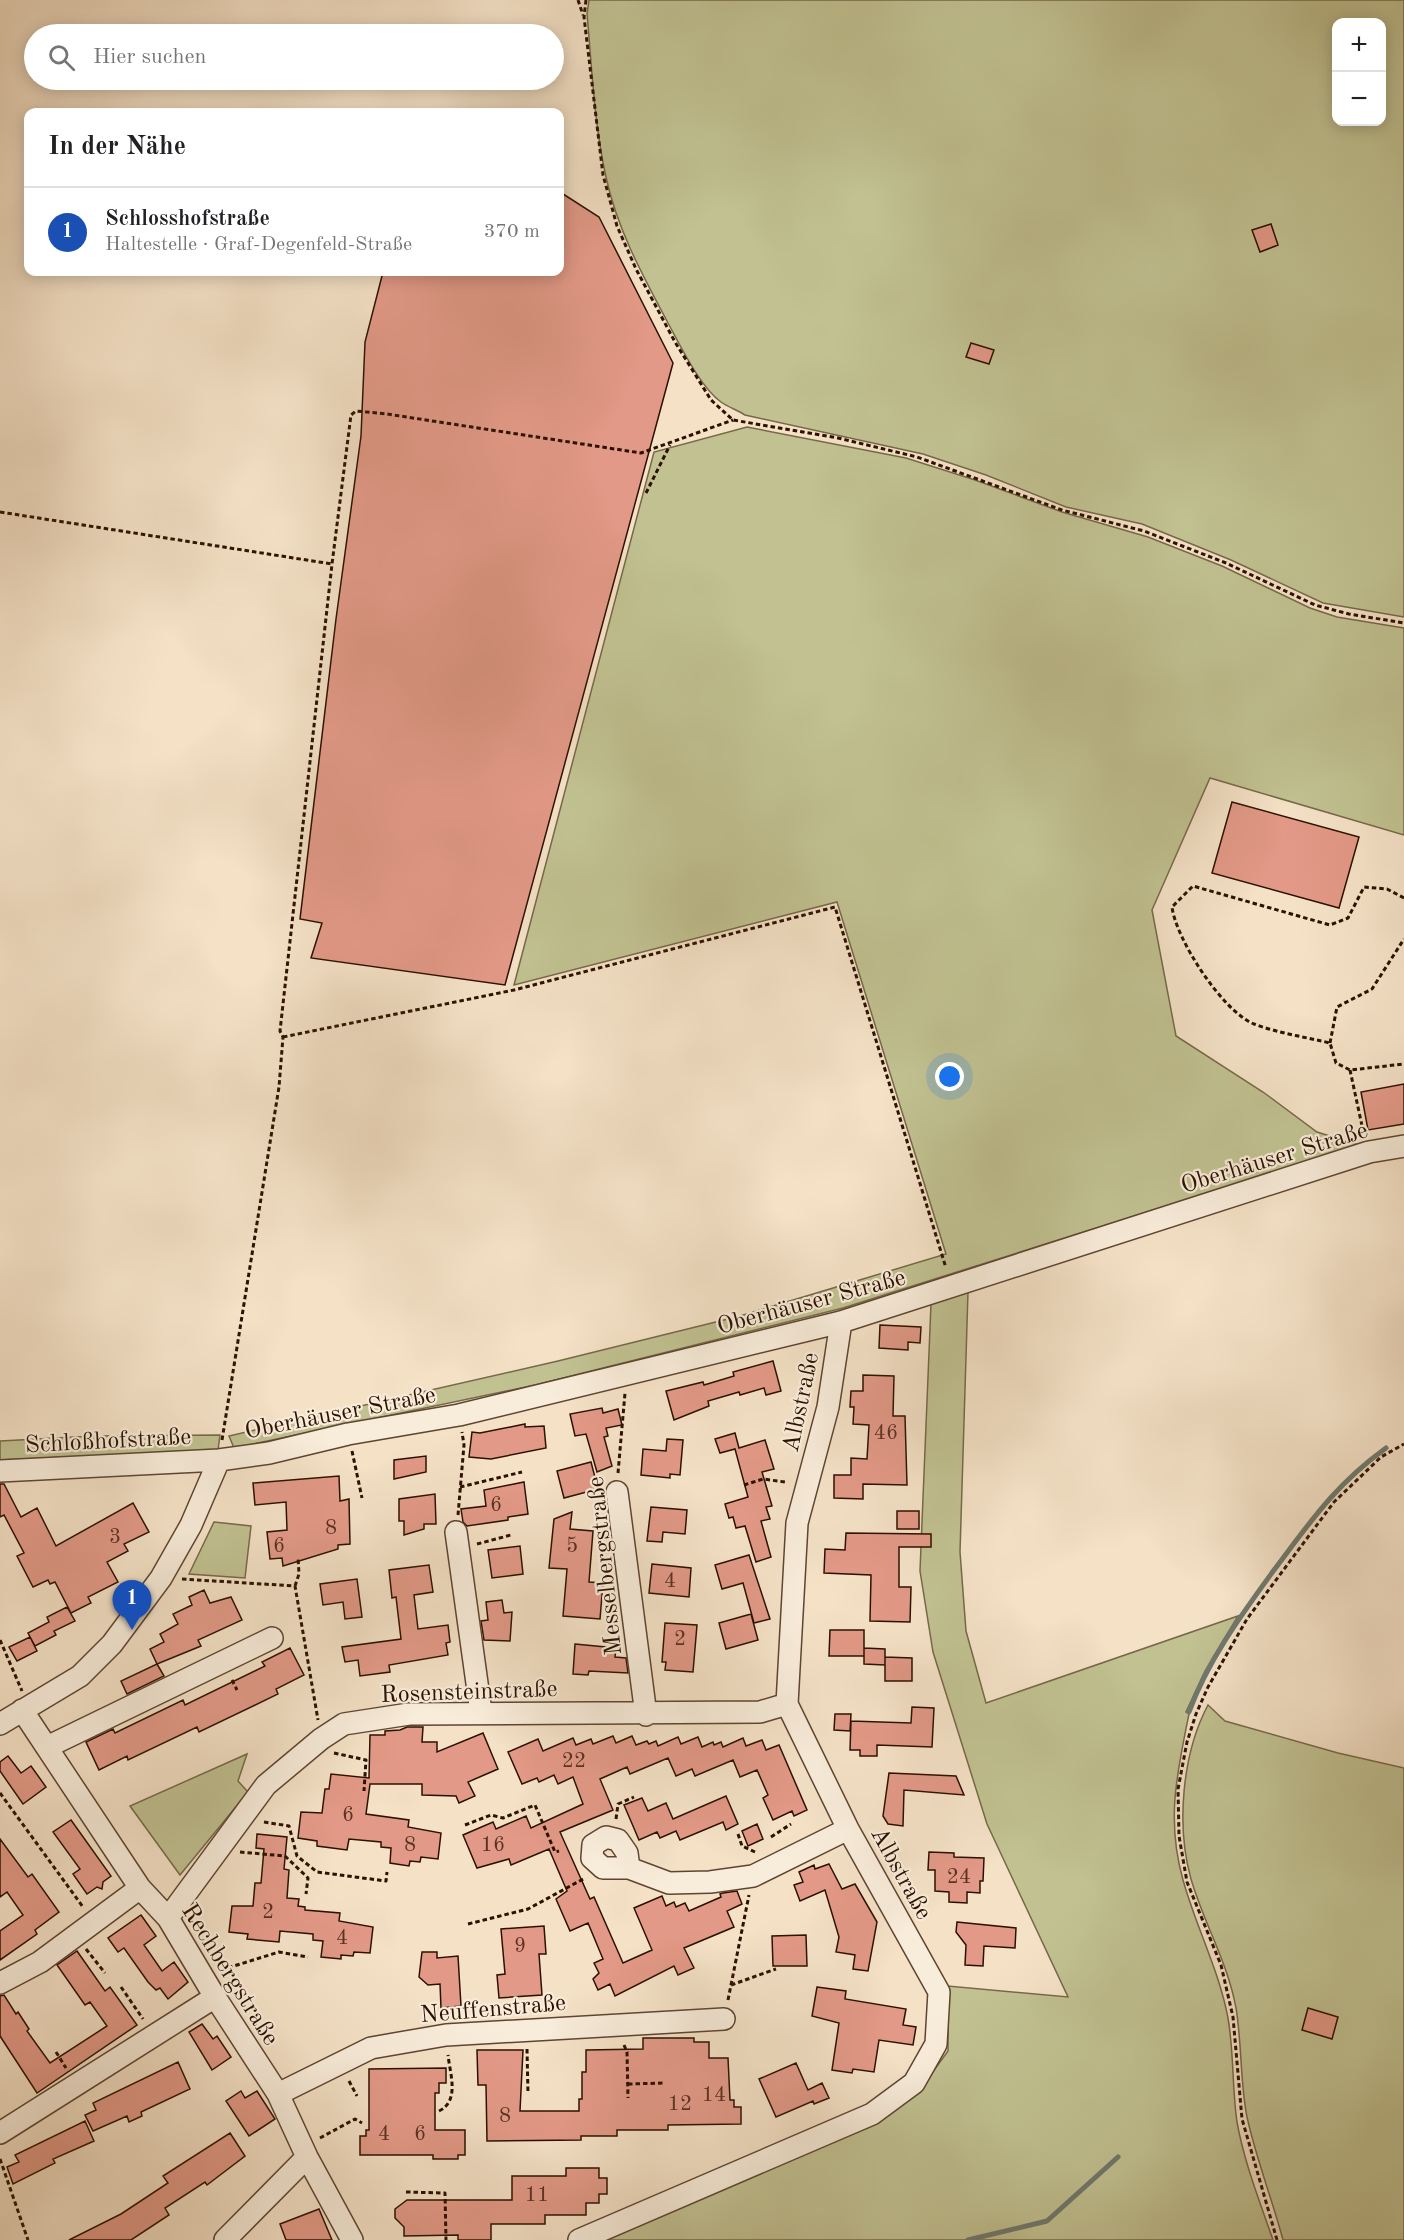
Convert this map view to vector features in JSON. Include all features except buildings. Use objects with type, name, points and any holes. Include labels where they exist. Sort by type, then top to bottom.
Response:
[{"type":"street","name":"Oberhäuser Straße","points":[[219,1460],[269,1453],[348,1434],[459,1415],[841,1322],[1369,1152],[1404,1146]]},
{"type":"street","name":"Albstraße","points":[[579,2240],[872,2114],[914,2083],[936,2044],[939,1992],[848,1829],[788,1704],[797,1523],[828,1407],[841,1322]]},
{"type":"street","name":"Schloßhofstraße","points":[[0,1472],[219,1460]]},
{"type":"street","points":[[0,1724],[80,1676],[112,1644],[161,1578],[191,1525],[219,1460]]},
{"type":"street","name":"Messelbergstraße","points":[[617,1492],[646,1714]]},
{"type":"street","points":[[457,1540],[480,1712]]},
{"type":"street","points":[[47,1747],[272,1638]]},
{"type":"street","name":"Rosensteinstraße","points":[[168,1918],[266,1785],[318,1742],[344,1724],[409,1714],[760,1712],[788,1704]]},
{"type":"street","name":"Rechbergstraße","points":[[26,1708],[47,1747],[140,1888],[168,1918],[215,1997],[278,2094],[304,2152],[352,2240]]},
{"type":"street","points":[[629,1868],[627,1852],[618,1840],[606,1837],[593,1845],[592,1858],[603,1868],[629,1868],[669,1882],[711,1882],[753,1876],[848,1829]]},
{"type":"street","points":[[0,1983],[40,1962],[140,1888]]},
{"type":"street","points":[[0,2133],[215,1997]]},
{"type":"street","name":"Neuffenstraße","points":[[278,2094],[371,2048],[446,2035],[724,2019]]},
{"type":"street","points":[[225,2240],[304,2152]]},
{"type":"path","points":[[578,0],[584,17],[603,175],[617,226],[636,269],[675,342],[711,400],[733,420]]},
{"type":"path","points":[[584,17],[586,0]]},
{"type":"path","points":[[219,1460],[279,1087],[282,1019],[332,564],[351,415],[357,411],[641,453],[670,445],[733,420],[838,438],[917,457],[1062,510],[1144,531],[1226,563],[1316,604],[1349,614],[1404,623]]},
{"type":"path","points":[[646,493],[670,445]]},
{"type":"path","points":[[0,512],[332,564]]},
{"type":"path","points":[[1330,1043],[1252,1023],[1213,990],[1174,922],[1172,907],[1193,886],[1330,925],[1348,918],[1364,886],[1387,889],[1404,898]]},
{"type":"path","points":[[283,1037],[514,990],[835,907],[947,1273]]},
{"type":"path","points":[[1404,939],[1372,989],[1337,1007],[1330,1043],[1336,1063],[1350,1070],[1404,1064]]},
{"type":"path","points":[[1350,1070],[1369,1152]]},
{"type":"path","name":"Messelbergstraße","points":[[617,1492],[626,1398],[623,1376]]},
{"type":"path","points":[[459,1415],[464,1444],[457,1540],[511,1535]]},
{"type":"path","points":[[348,1434],[362,1498]]},
{"type":"path","points":[[1277,2240],[1242,2119],[1233,2017],[1221,1965],[1187,1882],[1179,1836],[1178,1789],[1187,1742],[1196,1714],[1212,1678],[1247,1619],[1334,1502],[1381,1457],[1404,1444]]},
{"type":"path","points":[[460,1487],[522,1472]]},
{"type":"path","points":[[744,1485],[763,1479],[785,1482]]},
{"type":"path","points":[[295,1586],[299,1574],[298,1557]]},
{"type":"path","points":[[0,1640],[26,1708]]},
{"type":"path","points":[[318,1742],[338,1754],[366,1760],[364,1791]]},
{"type":"path","points":[[0,1793],[95,1923]]},
{"type":"path","points":[[611,1838],[618,1804],[634,1797]]},
{"type":"path","points":[[465,1825],[491,1815],[503,1818],[535,1805],[555,1852],[560,1851]]},
{"type":"path","points":[[241,1818],[289,1826],[297,1856],[317,1872],[386,1881],[387,1872]]},
{"type":"path","points":[[771,1837],[791,1824]]},
{"type":"path","points":[[738,1834],[742,1846],[755,1852]]},
{"type":"path","points":[[218,1850],[285,1856],[309,1878],[306,1894]]},
{"type":"path","points":[[299,1870],[306,1864]]},
{"type":"path","points":[[468,1924],[528,1909],[603,1868]]},
{"type":"path","points":[[724,2019],[753,1876]]},
{"type":"path","points":[[76,1936],[105,1973]]},
{"type":"path","points":[[203,1977],[279,1952],[308,1957]]},
{"type":"path","points":[[731,1985],[776,1970]]},
{"type":"path","points":[[121,1987],[155,2035]]},
{"type":"path","points":[[614,2024],[627,2052],[628,2098]]},
{"type":"path","points":[[526,2029],[528,2094]]},
{"type":"path","points":[[439,2111],[446,2108],[453,2096],[446,2035]]},
{"type":"path","points":[[628,2084],[665,2083]]},
{"type":"path","points":[[304,2152],[355,2119],[362,2123]]},
{"type":"path","points":[[0,2158],[28,2240]]},
{"type":"path","points":[[406,2192],[445,2193],[446,2240]]},
{"type":"green space","points":[[589,0],[1404,0],[1404,617],[1323,603],[1231,560],[1142,524],[1066,507],[986,475],[923,454],[745,415],[721,402],[698,376],[685,354],[640,270],[624,234],[606,177],[594,96],[587,14]]},
{"type":"green space","points":[[747,427],[906,458],[1062,512],[1148,537],[1222,566],[1310,608],[1337,617],[1404,628],[1404,835],[1210,778],[1152,910],[1176,1036],[1263,1092],[1317,1132],[1359,1145],[843,1308],[535,1385],[234,1448],[229,1436],[558,1361],[740,1316],[946,1254],[837,902],[514,985],[654,452]]},
{"type":"green space","points":[[968,1292],[960,1552],[966,1631],[986,1703],[1238,1616],[1205,1671],[1186,1712],[1189,1714],[1175,1797],[1175,1837],[1183,1880],[1224,2000],[1230,2031],[1235,2109],[1240,2137],[1273,2240],[600,2240],[878,2123],[922,2087],[948,2051],[948,1986],[1068,1997],[987,1824],[933,1652],[920,1571],[931,1304]]},
{"type":"green space","points":[[220,1435],[218,1450],[0,1460],[0,1441],[94,1436]]},
{"type":"green space","points":[[214,1522],[251,1526],[245,1578],[189,1574]]},
{"type":"green space","points":[[1208,1705],[1225,1721],[1338,1753],[1404,1768],[1404,2240],[1283,2240],[1247,2117],[1238,2022],[1232,1991],[1196,1895],[1186,1858],[1183,1814],[1187,1768],[1199,1724]]},
{"type":"green space","points":[[247,1754],[238,1781],[248,1792],[180,1875],[130,1806]]},
{"type":"waterway","points":[[1189,1712],[1216,1656],[1274,1570],[1338,1490],[1386,1448]]},
{"type":"waterway","points":[[968,2240],[1047,2221],[1118,2157]]},
{"type":"place","name":"Schlosshofstraße","points":[[132,1630]]}]
